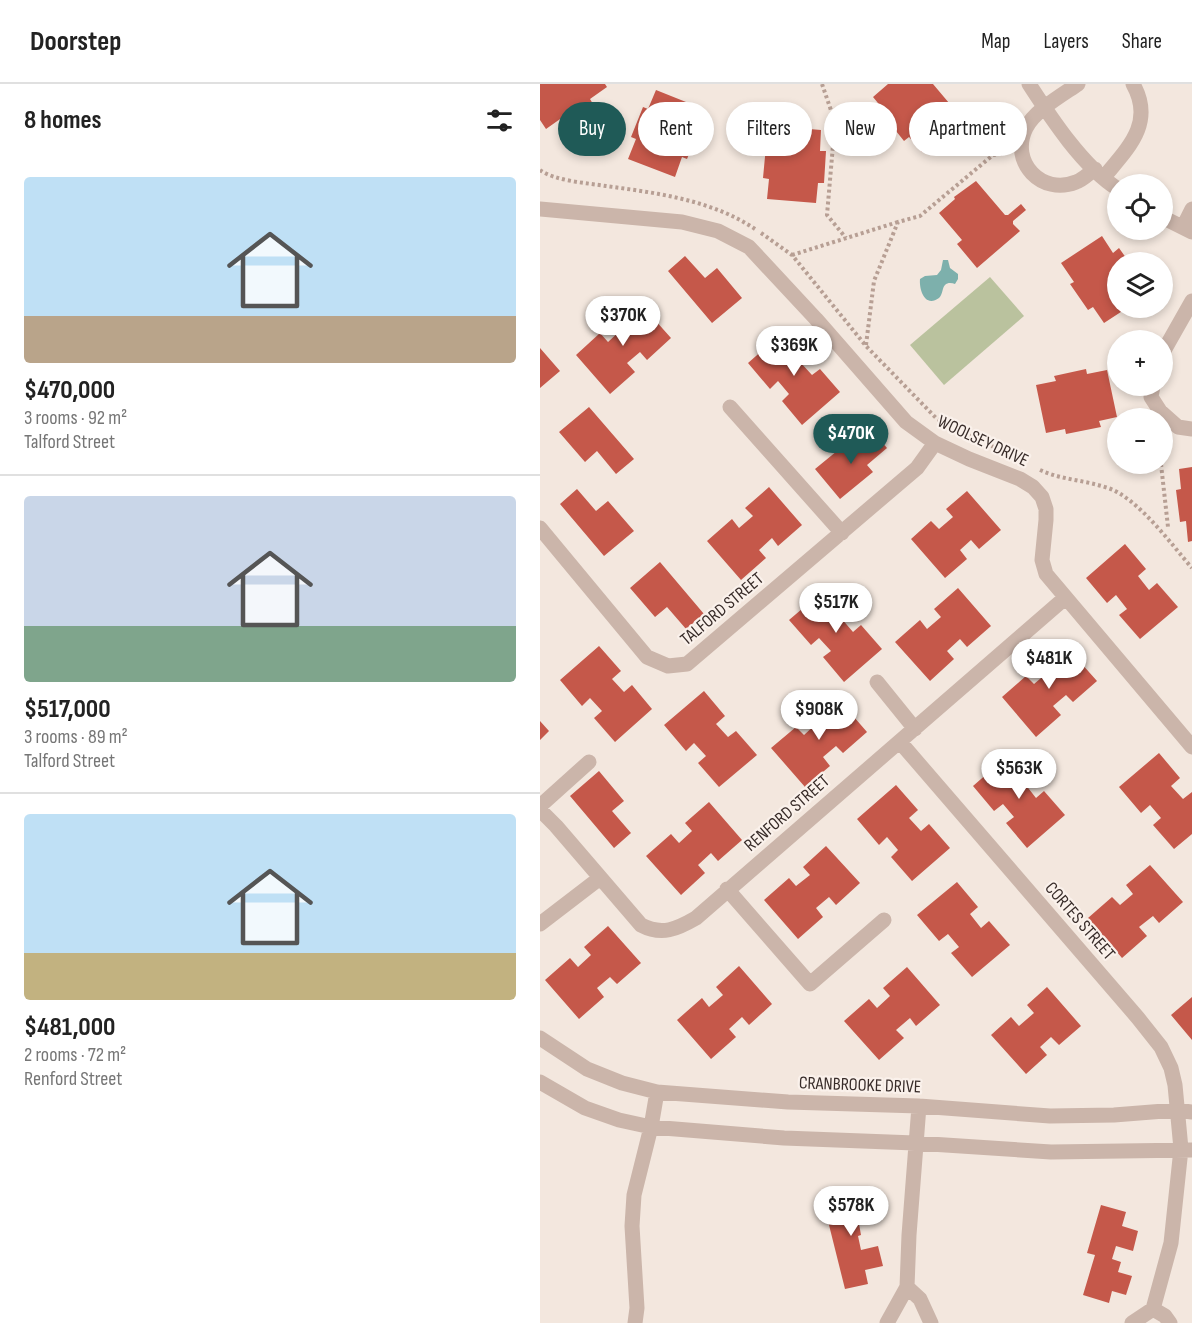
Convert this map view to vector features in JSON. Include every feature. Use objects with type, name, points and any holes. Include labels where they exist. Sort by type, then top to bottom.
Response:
[{"type":"street","points":[[1029,84],[1044,108],[1082,156],[1107,179]]},
{"type":"street","points":[[1027,126],[1044,108],[1078,84]]},
{"type":"street","points":[[1022,156],[1036,179],[1049,183],[1061,185],[1077,182],[1100,173],[1130,145],[1142,120],[1142,99],[1133,84]]},
{"type":"street","name":"WOOLSEY DRIVE","points":[[540,209],[682,222],[718,231],[749,247],[906,422],[935,443],[1020,479],[1033,487],[1042,497],[1046,508],[1042,560],[1046,574],[1192,747]]},
{"type":"street","points":[[1173,223],[1188,230],[1192,209]]},
{"type":"street","points":[[1173,335],[1192,301]]},
{"type":"street","points":[[1151,396],[1160,411],[1178,427],[1192,429]]},
{"type":"street","points":[[730,407],[842,533]]},
{"type":"street","name":"TALFORD STREET","points":[[540,528],[647,657],[668,666],[687,664],[917,468],[935,443]]},
{"type":"street","name":"RENFORD STREET","points":[[540,808],[641,925],[661,932],[683,926],[696,918],[1065,598]]},
{"type":"street","points":[[877,682],[915,729]]},
{"type":"street","name":"CORTES STREET","points":[[900,742],[1138,1018],[1161,1047],[1171,1068],[1184,1111],[1186,1150],[1171,1243],[1153,1309]]},
{"type":"street","points":[[540,808],[589,762]]},
{"type":"street","points":[[540,924],[600,878]]},
{"type":"street","points":[[728,889],[810,984],[884,920]]},
{"type":"street","name":"CRANBROOKE DRIVE","points":[[540,1038],[587,1069],[622,1083],[657,1092],[788,1102],[919,1106],[1050,1116],[1184,1111]]},
{"type":"street","points":[[540,1082],[585,1108],[619,1120],[651,1127],[784,1138],[915,1143],[1051,1152],[1186,1150]]},
{"type":"street","points":[[635,1323],[637,1308],[632,1226],[634,1195],[657,1092]]},
{"type":"street","points":[[887,1323],[907,1287],[919,1106]]},
{"type":"street","points":[[907,1287],[920,1299],[931,1323]]},
{"type":"street","points":[[1132,1323],[1153,1309],[1165,1316],[1170,1323]]},
{"type":"path","points":[[822,84],[835,122],[827,215],[846,238]]},
{"type":"path","points":[[792,255],[920,216],[992,156]]},
{"type":"path","points":[[540,170],[547,174],[693,202],[739,218],[792,255],[866,346],[937,419],[1015,457]]},
{"type":"path","points":[[866,346],[874,281],[898,222]]},
{"type":"path","points":[[1035,467],[1055,477],[1109,488],[1132,501],[1192,568]]},
{"type":"path","points":[[1162,474],[1168,527]]},
{"type":"green space","points":[[990,277],[1024,316],[944,385],[910,345]]},
{"type":"water","points":[[943,260],[948,260],[950,268],[958,274],[958,279],[955,284],[945,285],[939,298],[930,301],[922,292],[920,279],[937,275],[941,270]]},
{"type":"building","points":[[540,84],[605,84],[607,87],[590,99],[592,102],[558,102],[558,121],[546,129],[540,120]]},
{"type":"building","points":[[888,84],[933,84],[948,102],[909,102],[909,137],[904,141],[897,132],[897,102],[877,102],[873,97]]},
{"type":"building","points":[[656,90],[686,102],[651,102]]},
{"type":"building","points":[[638,120],[638,156],[688,156],[687,159],[682,157],[675,177],[628,159],[636,139],[631,137]]},
{"type":"building","points":[[812,129],[821,130],[820,151],[824,151],[826,156],[824,183],[818,183],[816,203],[767,199],[769,179],[763,178],[765,156],[812,156]]},
{"type":"building","points":[[976,181],[1005,215],[1021,204],[1026,210],[1013,221],[1020,231],[977,268],[957,244],[962,240],[939,213],[955,199],[954,197]]},
{"type":"building","points":[[1102,236],[1112,252],[1107,252],[1107,318],[1112,318],[1104,323],[1093,307],[1088,310],[1070,284],[1074,282],[1061,263]]},
{"type":"building","points":[[685,256],[705,278],[717,268],[742,298],[712,323],[668,271]]},
{"type":"building","points":[[638,301],[671,338],[647,360],[640,352],[627,363],[635,372],[610,394],[576,355],[600,333],[608,342],[621,330],[614,322]]},
{"type":"building","points":[[787,329],[809,354],[800,362],[812,375],[820,369],[840,392],[802,425],[782,401],[789,394],[778,381],[770,389],[748,363]]},
{"type":"building","points":[[540,348],[560,371],[540,388]]},
{"type":"building","points":[[1086,369],[1087,374],[1107,370],[1107,396],[1113,396],[1115,408],[1107,408],[1107,419],[1099,421],[1101,427],[1066,434],[1065,429],[1046,433],[1036,385],[1056,381],[1054,376]]},
{"type":"building","points":[[589,407],[634,459],[616,474],[597,451],[585,462],[559,432]]},
{"type":"building","points":[[872,431],[887,448],[867,465],[873,472],[840,499],[815,469],[848,442],[852,448]]},
{"type":"building","points":[[1192,467],[1192,541],[1188,542],[1186,521],[1180,522],[1176,490],[1181,489],[1179,469]]},
{"type":"building","points":[[769,487],[802,525],[778,546],[772,538],[759,550],[766,558],[741,580],[707,541],[732,519],[739,528],[753,516],[745,508]]},
{"type":"building","points":[[577,489],[596,511],[608,501],[634,531],[604,556],[560,504]]},
{"type":"building","points":[[967,491],[1001,530],[979,549],[971,540],[960,550],[967,559],[945,578],[911,539],[931,521],[939,529],[953,517],[946,509]]},
{"type":"building","points":[[1125,544],[1146,569],[1138,576],[1149,590],[1157,583],[1178,607],[1140,639],[1119,615],[1127,609],[1116,595],[1107,603],[1086,578]]},
{"type":"building","points":[[660,562],[704,614],[686,629],[667,607],[655,617],[630,588]]},
{"type":"building","points":[[829,586],[850,611],[841,618],[853,632],[861,625],[882,649],[844,682],[823,657],[831,651],[819,638],[811,645],[789,620]]},
{"type":"building","points":[[958,588],[991,626],[967,647],[960,639],[947,651],[954,659],[930,681],[895,642],[920,620],[927,629],[941,617],[934,609]]},
{"type":"building","points":[[1064,644],[1097,681],[1073,702],[1066,695],[1053,706],[1061,715],[1036,737],[1002,697],[1026,676],[1034,684],[1047,673],[1040,664]]},
{"type":"building","points":[[599,646],[621,671],[612,679],[624,692],[632,685],[652,709],[615,742],[594,718],[602,711],[590,698],[582,706],[560,680]]},
{"type":"building","points":[[704,691],[725,716],[716,724],[728,737],[736,731],[757,755],[719,787],[698,763],[706,756],[694,743],[686,751],[664,725]]},
{"type":"building","points":[[834,694],[867,732],[843,753],[836,746],[823,757],[830,766],[805,787],[771,748],[796,727],[804,735],[817,723],[810,715]]},
{"type":"building","points":[[540,721],[549,731],[540,740]]},
{"type":"building","points":[[1012,752],[1033,777],[1025,784],[1036,798],[1044,791],[1065,815],[1027,848],[1006,823],[1014,817],[1003,804],[994,811],[973,786]]},
{"type":"building","points":[[1159,753],[1180,778],[1171,786],[1183,799],[1192,792],[1192,834],[1174,849],[1153,825],[1161,818],[1150,805],[1141,813],[1119,787]]},
{"type":"building","points":[[599,771],[624,801],[612,811],[631,833],[614,848],[570,796]]},
{"type":"building","points":[[896,785],[918,810],[909,818],[921,831],[929,824],[950,848],[912,881],[891,857],[898,850],[887,837],[879,845],[857,819]]},
{"type":"building","points":[[709,802],[742,840],[718,861],[711,853],[698,865],[705,873],[681,895],[646,856],[671,834],[679,843],[692,831],[685,823]]},
{"type":"building","points":[[826,846],[860,883],[836,905],[829,897],[816,908],[823,917],[798,939],[764,900],[789,878],[796,886],[810,875],[803,867]]},
{"type":"building","points":[[1150,865],[1183,902],[1159,923],[1153,916],[1139,927],[1147,936],[1122,958],[1088,918],[1112,897],[1120,905],[1133,894],[1126,885]]},
{"type":"building","points":[[957,882],[978,907],[970,914],[981,928],[989,921],[1010,945],[972,977],[951,953],[959,947],[948,934],[939,941],[917,915]]},
{"type":"building","points":[[608,926],[641,963],[617,984],[610,977],[597,988],[604,997],[579,1019],[545,980],[570,958],[578,967],[591,955],[584,947]]},
{"type":"building","points":[[739,966],[772,1004],[749,1025],[742,1017],[729,1029],[736,1037],[711,1059],[677,1020],[702,998],[709,1007],[723,995],[716,987]]},
{"type":"building","points":[[907,967],[940,1005],[916,1026],[910,1018],[896,1030],[904,1038],[879,1060],[844,1021],[869,999],[877,1008],[890,996],[883,988]]},
{"type":"building","points":[[1047,987],[1081,1026],[1059,1045],[1051,1037],[1040,1047],[1047,1055],[1026,1074],[991,1035],[1011,1017],[1019,1026],[1034,1013],[1027,1005]]},
{"type":"building","points":[[1192,997],[1192,1040],[1171,1015]]},
{"type":"building","points":[[852,1190],[855,1200],[867,1197],[873,1220],[859,1224],[861,1235],[858,1236],[861,1250],[878,1246],[883,1266],[865,1270],[868,1284],[845,1289],[822,1197]]},
{"type":"building","points":[[1101,1205],[1126,1212],[1122,1226],[1138,1231],[1133,1251],[1116,1246],[1112,1259],[1121,1262],[1118,1272],[1132,1276],[1126,1295],[1112,1291],[1109,1303],[1083,1295],[1095,1255],[1087,1253]]}]
